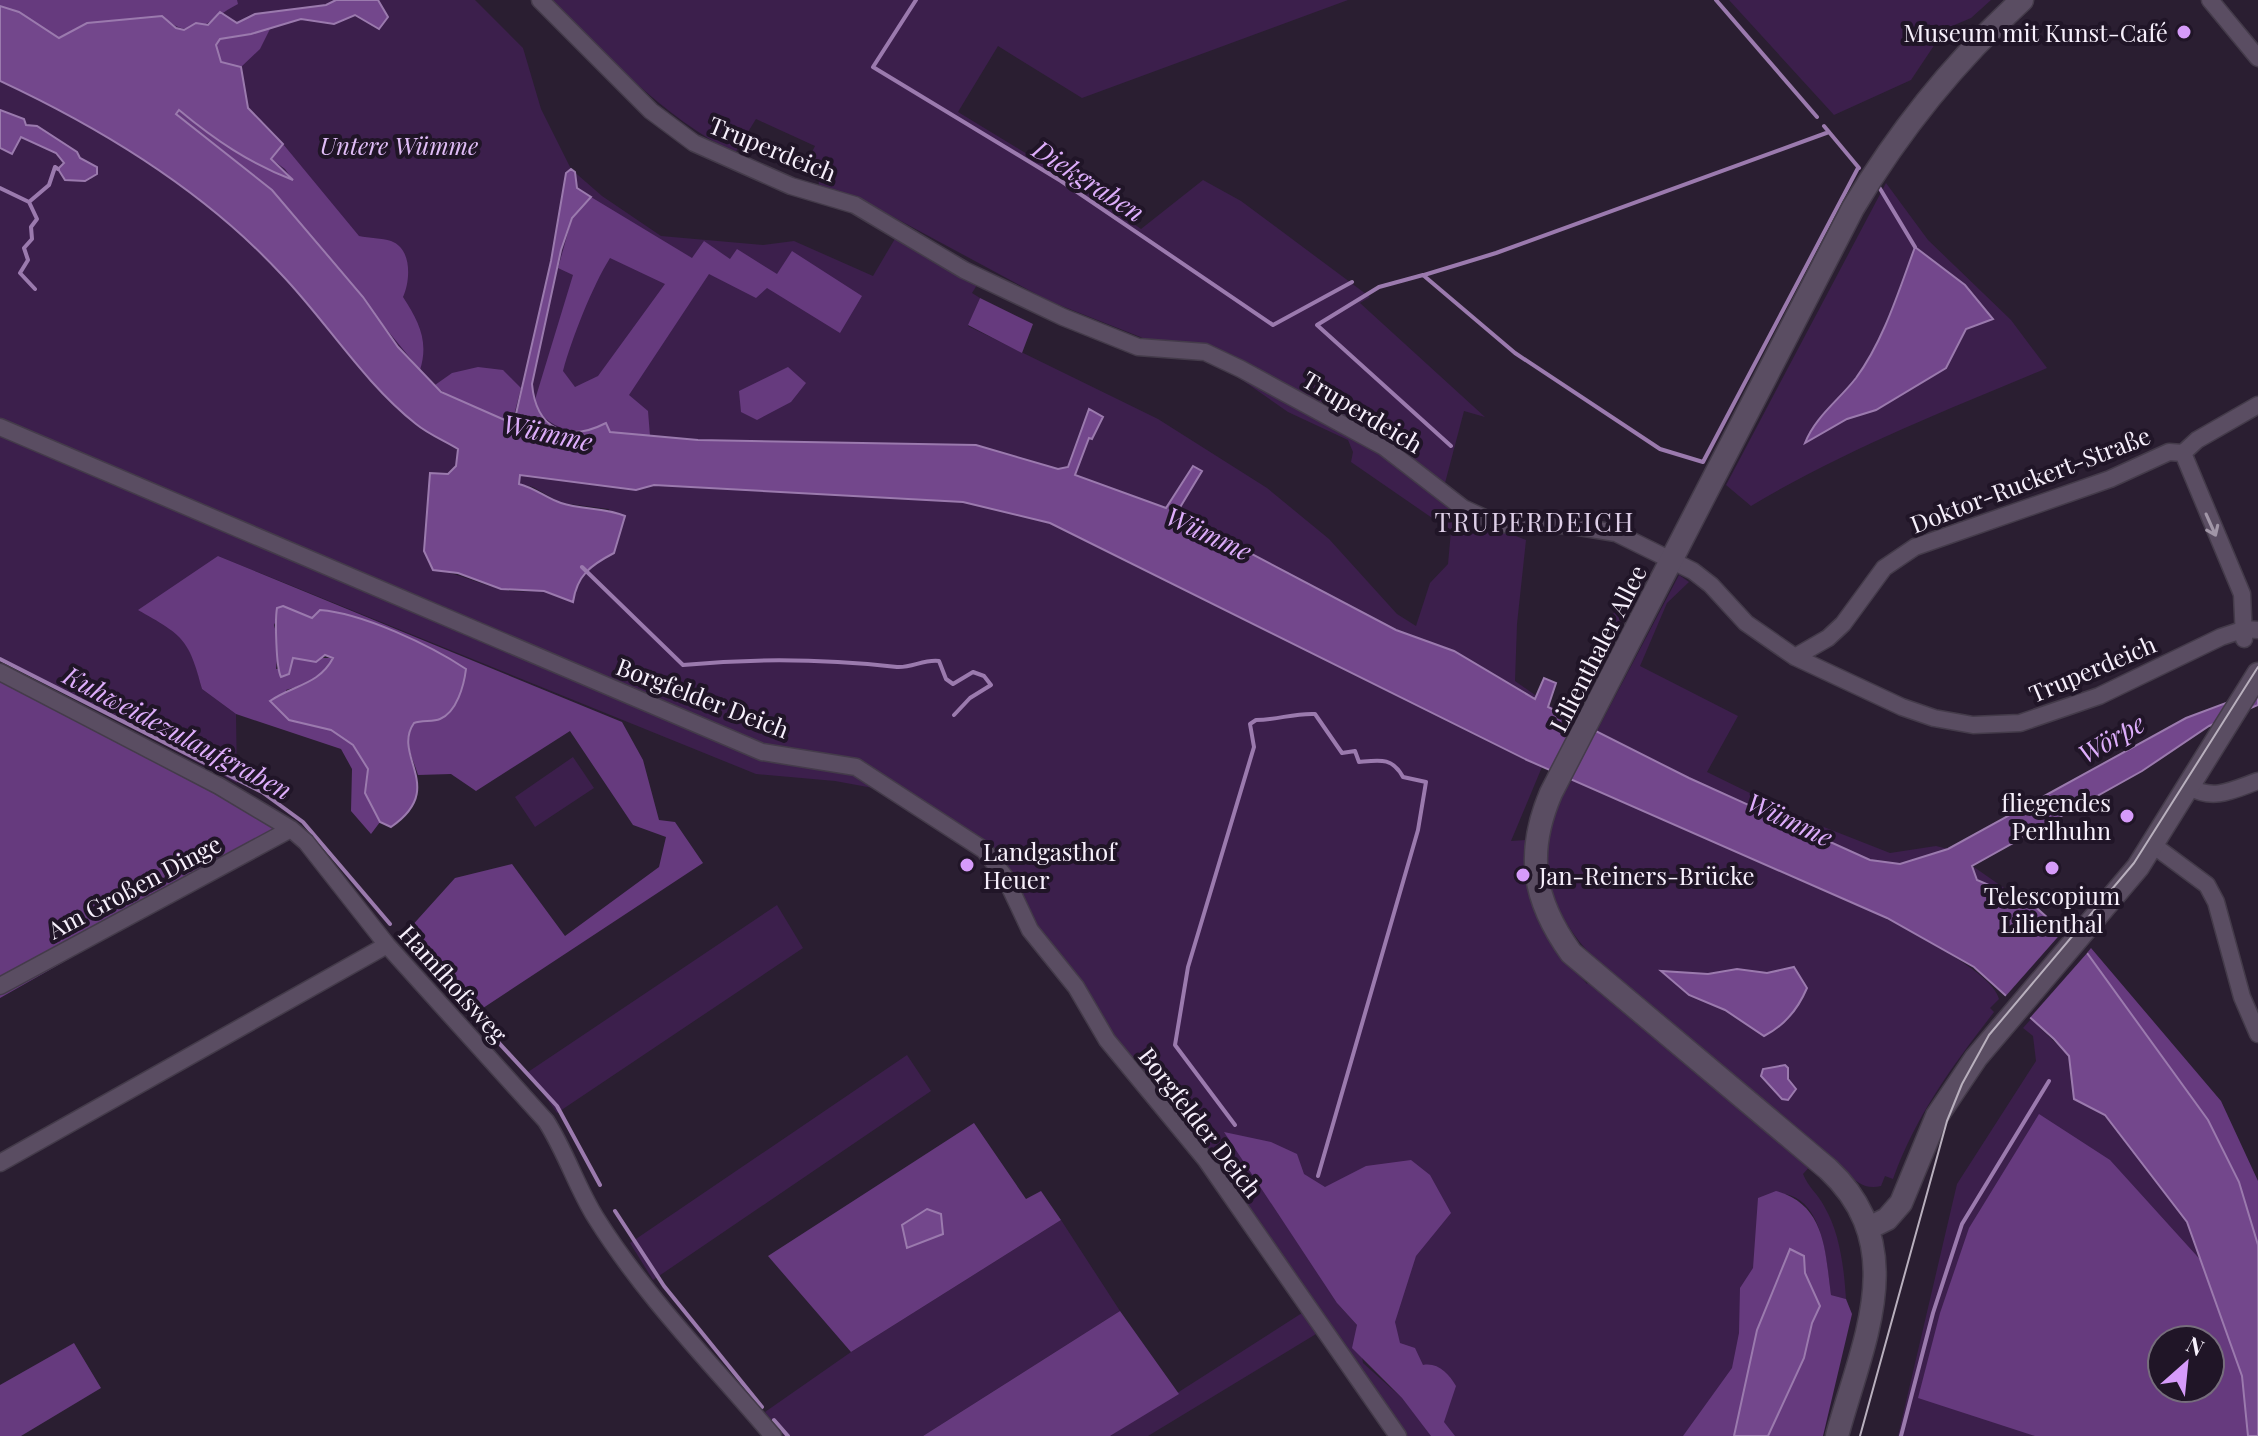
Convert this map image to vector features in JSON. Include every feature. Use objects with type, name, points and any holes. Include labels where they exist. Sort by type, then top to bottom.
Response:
[{"type":"main road","name":"Lilienthaler Allee","points":[[1869,1228],[1847,1189],[1818,1160],[1571,953],[1547,916],[1541,898],[1536,844],[1540,820],[1551,793],[1853,208],[1882,158],[1957,62],[2022,0]]},
{"type":"main road","points":[[1837,1436],[1876,1289],[1875,1254],[1869,1228],[1887,1219],[1901,1203],[1942,1108],[1976,1058],[2153,845],[2252,684]]},
{"type":"street","name":"Truperdeich","points":[[540,0],[651,111],[694,143],[791,186],[855,205],[964,270],[1063,317],[1138,347],[1205,352],[1241,369],[1384,447],[1463,508],[1491,521],[1514,526],[1598,529],[1616,533],[1671,560],[1711,585],[1746,623],[1795,657],[1869,693],[1934,718],[1973,725],[2020,723],[2099,696],[2247,636]]},
{"type":"street","points":[[2210,0],[2258,58]]},
{"type":"street","points":[[2247,636],[2242,594],[2183,453],[2197,440],[2258,405]]},
{"type":"street","name":"Borgfelder Deich","points":[[0,427],[762,752],[856,767],[965,835],[984,850],[1005,877],[1030,930],[1076,987],[1107,1040],[1206,1160],[1398,1436]]},
{"type":"street","name":"Doktor-Ruckert-Straße","points":[[1795,657],[1828,638],[1843,624],[1884,568],[1915,547],[2096,484],[2169,452],[2183,453]]},
{"type":"street","name":"Hamfhofsweg","points":[[0,672],[219,786],[291,829],[387,945],[546,1121],[566,1152],[595,1216],[640,1281],[773,1436]]},
{"type":"street","points":[[2189,787],[2215,796],[2258,781]]},
{"type":"street","name":"Am Großen Dinge","points":[[0,986],[291,829]]},
{"type":"street","points":[[2153,845],[2207,885],[2216,902],[2242,997],[2258,1034]]},
{"type":"street","points":[[0,1163],[387,945]]},
{"type":"green space","name":"Untere Wümme","points":[[0,0],[475,0],[523,48],[541,109],[571,169],[602,196],[661,236],[763,245],[794,241],[873,276],[896,237],[977,285],[972,293],[980,298],[968,326],[1158,419],[1267,488],[1329,539],[1397,614],[1416,626],[1430,583],[1448,564],[1451,531],[1351,462],[1353,452],[1348,440],[1288,412],[1222,366],[1374,446],[1488,525],[1526,540],[1517,624],[1515,681],[1558,711],[1641,565],[1620,625],[1590,682],[1586,680],[1574,701],[1577,704],[1571,717],[1598,729],[1679,575],[1689,582],[1667,603],[1640,666],[1738,716],[1707,772],[1801,818],[1797,826],[1801,828],[1806,820],[1890,853],[1936,846],[1948,849],[2040,913],[2010,946],[1048,499],[464,435],[276,222],[0,48]]},
{"type":"green space","points":[[551,0],[1348,0],[1082,98],[998,46],[958,112],[1081,187],[1141,229],[1203,180],[1241,201],[1370,297],[1360,303],[1485,417],[1464,411],[1445,483],[1353,424],[1229,353],[1148,340],[1049,301],[860,199],[819,186],[818,173],[805,166],[815,146],[756,119],[735,153],[683,122],[660,103],[615,64]]},
{"type":"green space","points":[[1729,0],[1991,0],[1971,18],[1945,29],[1911,80],[1834,115]]},
{"type":"green space","points":[[0,81],[112,141],[216,214],[279,271],[397,408],[458,449],[456,466],[448,474],[430,473],[424,551],[434,570],[500,589],[538,591],[575,585],[590,565],[614,553],[609,509],[561,503],[533,487],[519,484],[519,475],[636,490],[654,485],[963,502],[1050,523],[1542,767],[1511,841],[1528,840],[1527,861],[1533,900],[1550,935],[1587,984],[1601,965],[1560,913],[1547,873],[1545,851],[1548,829],[1572,780],[1806,880],[1876,914],[1937,946],[1980,975],[1999,999],[1990,1008],[1994,1012],[1924,1112],[1893,1179],[1885,1176],[1881,1186],[1863,1185],[1823,1152],[1803,1174],[1822,1202],[1834,1228],[1846,1299],[1831,1295],[1825,1251],[1816,1221],[1798,1199],[1785,1194],[1792,1436],[1404,1436],[1224,1172],[1102,1024],[1028,917],[1014,882],[906,794],[835,781],[756,774],[218,556],[180,634],[194,659],[202,689],[236,714],[237,783],[0,658]],"holes":[[[1337,1303],[1383,1338],[1422,1423],[1402,1398],[1363,1363],[1357,1325]]]},
{"type":"green space","points":[[1886,183],[1928,240],[2011,320],[2047,368],[1859,449],[1751,506],[1726,485]]},
{"type":"green space","points":[[573,757],[594,788],[535,827],[515,797]]},
{"type":"green space","points":[[777,905],[803,948],[557,1113],[528,1072]]},
{"type":"green space","points":[[2031,1019],[2069,1056],[2074,1099],[2105,1115],[2187,1222],[2223,1324],[2146,1324],[2146,1404],[2226,1404],[2226,1331],[2242,1376],[2248,1436],[1898,1436],[1957,1184],[2036,1061],[2033,1036],[2023,1028]]},
{"type":"green space","points":[[907,1055],[931,1091],[653,1280],[630,1243]]},
{"type":"green space","points":[[1061,1220],[1120,1311],[923,1436],[784,1436],[765,1412],[851,1352]]},
{"type":"green space","points":[[1302,1313],[1316,1334],[1148,1436],[1110,1436]]},
{"type":"shaded area","points":[[0,0],[237,0],[238,4],[192,29],[173,24],[162,16],[87,23],[59,38],[19,12],[0,6]]},
{"type":"shaded area","points":[[271,27],[260,49],[241,67],[221,62],[216,45],[220,39]]},
{"type":"shaded area","points":[[178,110],[232,149],[292,179],[285,169],[270,158],[283,144],[359,236],[398,245],[408,266],[403,297],[418,323],[423,341],[420,370],[272,190],[175,114]]},
{"type":"shaded area","points":[[591,197],[692,258],[704,241],[730,259],[737,249],[777,274],[792,251],[862,296],[840,333],[767,288],[756,298],[709,274],[629,395],[648,411],[650,436],[601,435],[569,430],[543,416],[534,403],[573,275],[558,268],[572,218]],"holes":[[[610,258],[665,284],[598,376],[575,387],[563,371],[583,313]]]},
{"type":"shaded area","points":[[980,298],[1033,324],[1022,353],[968,325]]},
{"type":"shaded area","points":[[478,367],[503,370],[521,388],[513,419],[495,418],[472,409],[435,385],[452,373]]},
{"type":"shaded area","points":[[788,367],[806,383],[791,402],[757,420],[741,412],[739,391]]},
{"type":"shaded area","points":[[218,556],[622,722],[643,760],[659,820],[675,822],[703,863],[474,1014],[400,939],[455,878],[512,864],[565,936],[659,867],[666,837],[633,825],[570,731],[476,791],[451,774],[418,775],[409,749],[410,730],[414,723],[440,719],[451,710],[461,690],[465,669],[415,641],[355,617],[320,610],[312,618],[283,606],[274,625],[279,644],[276,669],[288,667],[293,658],[333,658],[314,680],[286,690],[289,720],[331,730],[353,745],[368,769],[365,793],[380,822],[371,834],[351,811],[352,769],[341,749],[236,714],[202,689],[193,659],[182,640],[138,610]]},
{"type":"shaded area","points":[[0,680],[219,794],[286,836],[0,998]]},
{"type":"shaded area","points":[[2091,948],[2221,1101],[2258,1181],[2258,1245],[2239,1182],[2087,953]]},
{"type":"shaded area","points":[[2039,1114],[2110,1160],[2206,1266],[2225,1324],[2146,1324],[2146,1404],[2226,1404],[2226,1327],[2242,1376],[2248,1436],[2035,1436],[1918,1398],[1940,1313],[1969,1228]]},
{"type":"shaded area","points":[[974,1123],[1026,1199],[1041,1191],[1061,1220],[851,1352],[768,1256]]},
{"type":"shaded area","points":[[1224,1132],[1271,1142],[1297,1154],[1304,1174],[1325,1187],[1366,1166],[1411,1160],[1430,1175],[1451,1213],[1416,1256],[1395,1322],[1400,1343],[1415,1348],[1423,1365],[1434,1365],[1442,1370],[1456,1386],[1444,1422],[1455,1436],[1431,1436],[1402,1398],[1352,1348],[1357,1325],[1337,1303]]},
{"type":"shaded area","points":[[1776,1191],[1805,1207],[1814,1218],[1824,1246],[1831,1295],[1846,1299],[1852,1314],[1823,1436],[1683,1436],[1732,1368],[1739,1333],[1740,1288],[1753,1268],[1758,1198]]},
{"type":"shaded area","points":[[1120,1311],[1179,1394],[1110,1436],[923,1436]]},
{"type":"shaded area","points":[[74,1343],[101,1388],[21,1436],[0,1436],[0,1385]]},
{"type":"water","name":"Wümme","points":[[336,0],[378,0],[388,17],[379,29],[355,15],[334,24],[301,19],[251,34],[220,39],[216,45],[221,62],[241,67],[248,108],[283,144],[271,159],[293,180],[233,150],[179,110],[176,114],[272,190],[363,297],[398,347],[441,392],[507,421],[516,414],[551,261],[566,173],[571,169],[575,172],[577,188],[591,197],[572,218],[561,250],[532,384],[540,412],[556,428],[579,432],[606,423],[610,432],[698,440],[976,445],[1058,469],[1068,467],[1089,409],[1103,417],[1092,439],[1089,438],[1075,475],[1166,508],[1193,466],[1202,471],[1176,514],[1396,630],[1454,651],[1535,699],[1544,678],[1556,683],[1548,707],[1689,778],[1870,860],[1900,864],[1948,849],[2186,718],[2258,691],[2258,705],[2209,726],[2142,771],[1972,866],[1977,880],[2031,903],[2087,953],[2208,1120],[2239,1182],[2258,1245],[2258,1436],[2248,1436],[2242,1376],[2226,1324],[2223,1324],[2187,1222],[2105,1115],[2074,1099],[2069,1056],[1974,967],[1887,918],[1527,760],[1050,523],[963,502],[654,485],[636,490],[520,475],[519,484],[556,501],[625,516],[614,553],[586,572],[573,602],[544,591],[501,589],[458,573],[433,570],[424,551],[430,473],[448,474],[456,466],[458,449],[421,428],[379,390],[281,274],[219,215],[114,141],[0,81],[0,6],[19,12],[59,38],[87,23],[162,16],[176,28],[184,30],[196,23],[208,25],[220,12],[237,23],[255,14],[326,5]]},
{"type":"water","points":[[0,110],[24,119],[26,125],[37,126],[77,152],[80,158],[97,167],[97,174],[85,181],[65,180],[58,169],[64,163],[56,153],[21,137],[12,154],[0,148]]},
{"type":"water","points":[[1915,247],[1965,285],[1993,319],[1966,329],[1946,368],[1876,410],[1847,419],[1805,443],[1821,417],[1856,378],[1875,348]]},
{"type":"water","points":[[283,606],[312,618],[320,610],[355,617],[415,641],[466,669],[461,690],[451,710],[440,719],[414,723],[409,735],[409,748],[417,786],[415,799],[407,813],[391,827],[380,822],[365,793],[368,769],[353,745],[331,730],[289,720],[270,701],[313,679],[333,658],[325,655],[316,662],[293,658],[289,674],[281,677],[276,622],[277,608]]},
{"type":"water","points":[[1794,967],[1807,988],[1790,1016],[1764,1036],[1725,1010],[1689,995],[1661,971],[1708,974],[1737,969],[1767,973]]},
{"type":"water","points":[[1785,1065],[1788,1079],[1796,1089],[1788,1100],[1782,1099],[1761,1076],[1763,1069]]},
{"type":"water","points":[[927,1209],[941,1214],[943,1234],[907,1248],[902,1225]]},
{"type":"water","points":[[1790,1249],[1804,1256],[1805,1273],[1820,1306],[1812,1323],[1804,1358],[1768,1436],[1734,1436],[1757,1330]]},
{"type":"pier","points":[[2064,930],[2088,952],[2028,1020],[2004,998]]},
{"type":"waterway","name":"Diekgraben","points":[[916,0],[873,67],[1061,181],[1273,325],[1352,282]]},
{"type":"waterway","points":[[1716,0],[1817,117]]},
{"type":"waterway","points":[[1824,126],[1859,168]]},
{"type":"waterway","points":[[1424,275],[1496,253],[1829,132]]},
{"type":"waterway","points":[[35,289],[20,273],[28,260],[24,248],[32,239],[31,227],[37,219],[29,202],[49,185],[55,167],[58,169]]},
{"type":"waterway","points":[[1451,446],[1317,325],[1379,287],[1423,275],[1515,353],[1660,449],[1703,462],[1858,168]]},
{"type":"waterway","points":[[1879,187],[1915,247]]},
{"type":"waterway","points":[[0,188],[29,202]]},
{"type":"waterway","points":[[582,567],[683,665],[790,660],[902,667],[939,661],[946,679],[953,684],[973,672],[984,676],[991,685],[970,698],[954,715]]},
{"type":"waterway","name":"Kuhweidezulaufgraben","points":[[0,659],[262,792],[303,822],[390,924]]},
{"type":"waterway","points":[[1235,1125],[1175,1045],[1188,967],[1254,747],[1250,724],[1256,720],[1315,714],[1342,753],[1355,751],[1359,762],[1390,763],[1403,777],[1426,782],[1418,830],[1318,1176]]},
{"type":"waterway","name":"Kuhweidezulaufgraben","points":[[406,942],[557,1106],[600,1185]]},
{"type":"waterway","points":[[1901,1436],[1933,1313],[1962,1224],[2049,1081]]},
{"type":"waterway","name":"Kuhweidezulaufgraben","points":[[615,1211],[664,1286],[762,1407]]},
{"type":"waterway","name":"Kuhweidezulaufgraben","points":[[774,1420],[788,1436]]},
{"type":"tram line","points":[[1860,1436],[1947,1121],[1962,1084],[1989,1035],[2134,863],[2258,667]]},
{"type":"place","name":"Museum mit Kunst-Café","points":[[2184,32]]},
{"type":"place","name":"fliegendes Perlhuhn","points":[[2127,816]]},
{"type":"place","name":"Landgasthof Heuer","points":[[967,865]]},
{"type":"place","name":"Telescopium Lilienthal","points":[[2052,868]]},
{"type":"place","name":"Jan-Reiners-Brücke","points":[[1523,875]]},
{"type":"district","name":"TRUPERDEICH","points":[[1535,521]]},
{"type":"water label","name":"Wörpe","points":[[2111,738]]}]
